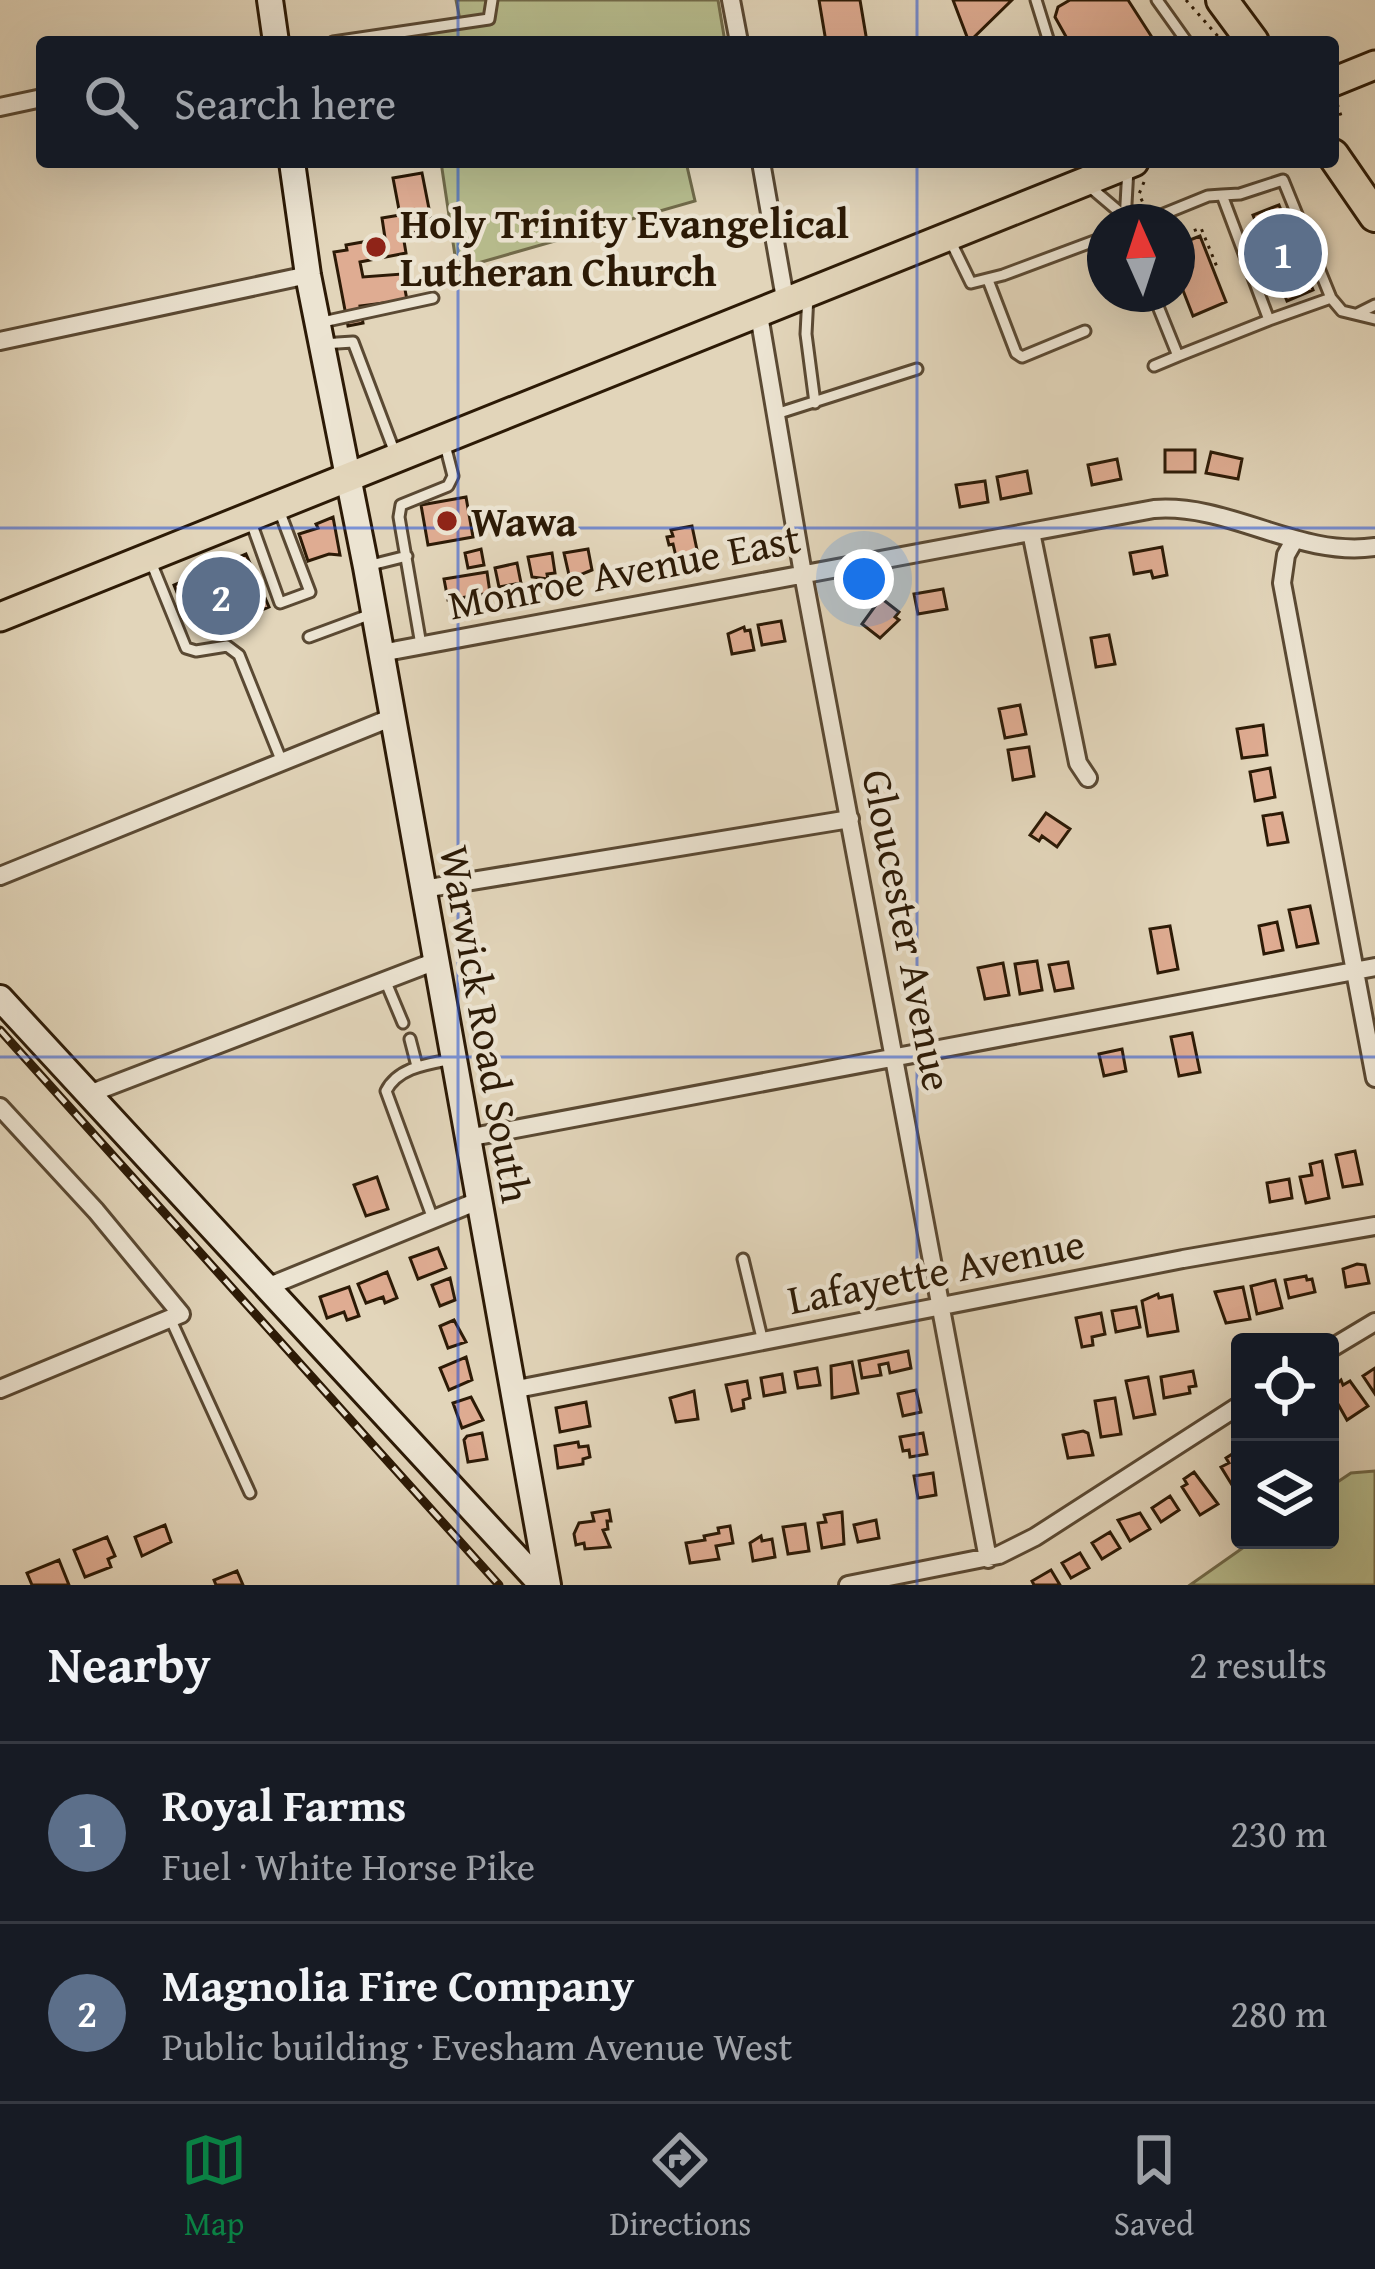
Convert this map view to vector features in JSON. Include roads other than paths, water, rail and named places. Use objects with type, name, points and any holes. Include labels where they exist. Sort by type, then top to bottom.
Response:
[{"type":"highway","points":[[1222,0],[1249,36]]},
{"type":"highway","points":[[1339,162],[1374,212]]},
{"type":"main road","points":[[1339,80],[1375,65]]},
{"type":"main road","points":[[0,617],[1117,171]]},
{"type":"street","points":[[270,0],[275,36]]},
{"type":"street","points":[[731,0],[738,36]]},
{"type":"street","points":[[0,107],[36,99]]},
{"type":"street","name":"Warwick Road South","points":[[293,168],[308,274],[366,567],[545,1585]]},
{"type":"street","points":[[763,168],[797,299]]},
{"type":"street","points":[[0,340],[308,274]]},
{"type":"street","name":"Gloucester Avenue","points":[[759,315],[803,574],[988,1559]]},
{"type":"street","name":"Monroe Avenue East","points":[[381,653],[1178,507],[1324,546],[1375,547]]},
{"type":"street","points":[[1031,532],[1078,763],[1088,778]]},
{"type":"street","points":[[1295,539],[1286,555],[1282,583],[1375,1078]]},
{"type":"street","points":[[0,876],[393,717]]},
{"type":"street","points":[[423,889],[850,820]]},
{"type":"street","points":[[89,1094],[436,961]]},
{"type":"street","points":[[466,1138],[1375,967]]},
{"type":"street","points":[[0,998],[545,1585]]},
{"type":"street","points":[[0,1107],[96,1211],[176,1316],[0,1389]]},
{"type":"street","points":[[267,1287],[478,1201]]},
{"type":"street","name":"Lafayette Avenue","points":[[512,1390],[1375,1226]]},
{"type":"street","points":[[1339,1344],[1375,1322]]},
{"type":"street","points":[[848,1585],[988,1559],[1036,1537],[1231,1411]]},
{"type":"lane","points":[[374,36],[489,19],[492,0]]},
{"type":"lane","points":[[1036,0],[1047,36]]},
{"type":"lane","points":[[1157,0],[1183,36]]},
{"type":"lane","points":[[1117,171],[1122,204]]},
{"type":"lane","points":[[1117,171],[1122,204]]},
{"type":"lane","points":[[1188,204],[1283,179],[1331,298],[1342,311],[1375,320]]},
{"type":"lane","points":[[1222,195],[1269,320]]},
{"type":"lane","points":[[950,237],[971,283],[1087,244]]},
{"type":"lane","points":[[988,280],[1016,353],[1022,357],[1085,332]]},
{"type":"lane","points":[[320,334],[434,298]]},
{"type":"lane","points":[[1154,366],[1331,298]]},
{"type":"lane","points":[[797,299],[815,403]]},
{"type":"lane","points":[[1357,314],[1375,305]]},
{"type":"lane","points":[[1161,312],[1178,356]]},
{"type":"lane","points":[[320,334],[353,342],[397,458]]},
{"type":"lane","points":[[776,414],[917,369]]},
{"type":"lane","points":[[422,645],[399,517],[401,505],[416,495],[448,486],[453,476],[444,439]]},
{"type":"lane","points":[[249,517],[280,603],[310,592],[278,505]]},
{"type":"lane","points":[[366,567],[406,556]]},
{"type":"lane","points":[[149,557],[186,648],[227,646],[239,655],[282,762]]},
{"type":"lane","points":[[309,637],[374,614]]},
{"type":"lane","points":[[385,980],[404,1023]]},
{"type":"lane","points":[[410,1039],[417,1066]]},
{"type":"lane","points":[[433,1220],[386,1091],[392,1080],[417,1066],[453,1059]]},
{"type":"lane","points":[[743,1259],[763,1342]]},
{"type":"lane","points":[[176,1316],[250,1493]]},
{"type":"railway","points":[[0,1030],[499,1585]]},
{"type":"place","name":"Holy Trinity Evangelical Lutheran Church","points":[[376,247]]},
{"type":"place","name":"Royal Farms","points":[[1283,253]]},
{"type":"place","name":"Wawa","points":[[447,521]]},
{"type":"place","name":"Magnolia Fire Company","points":[[221,596]]}]
